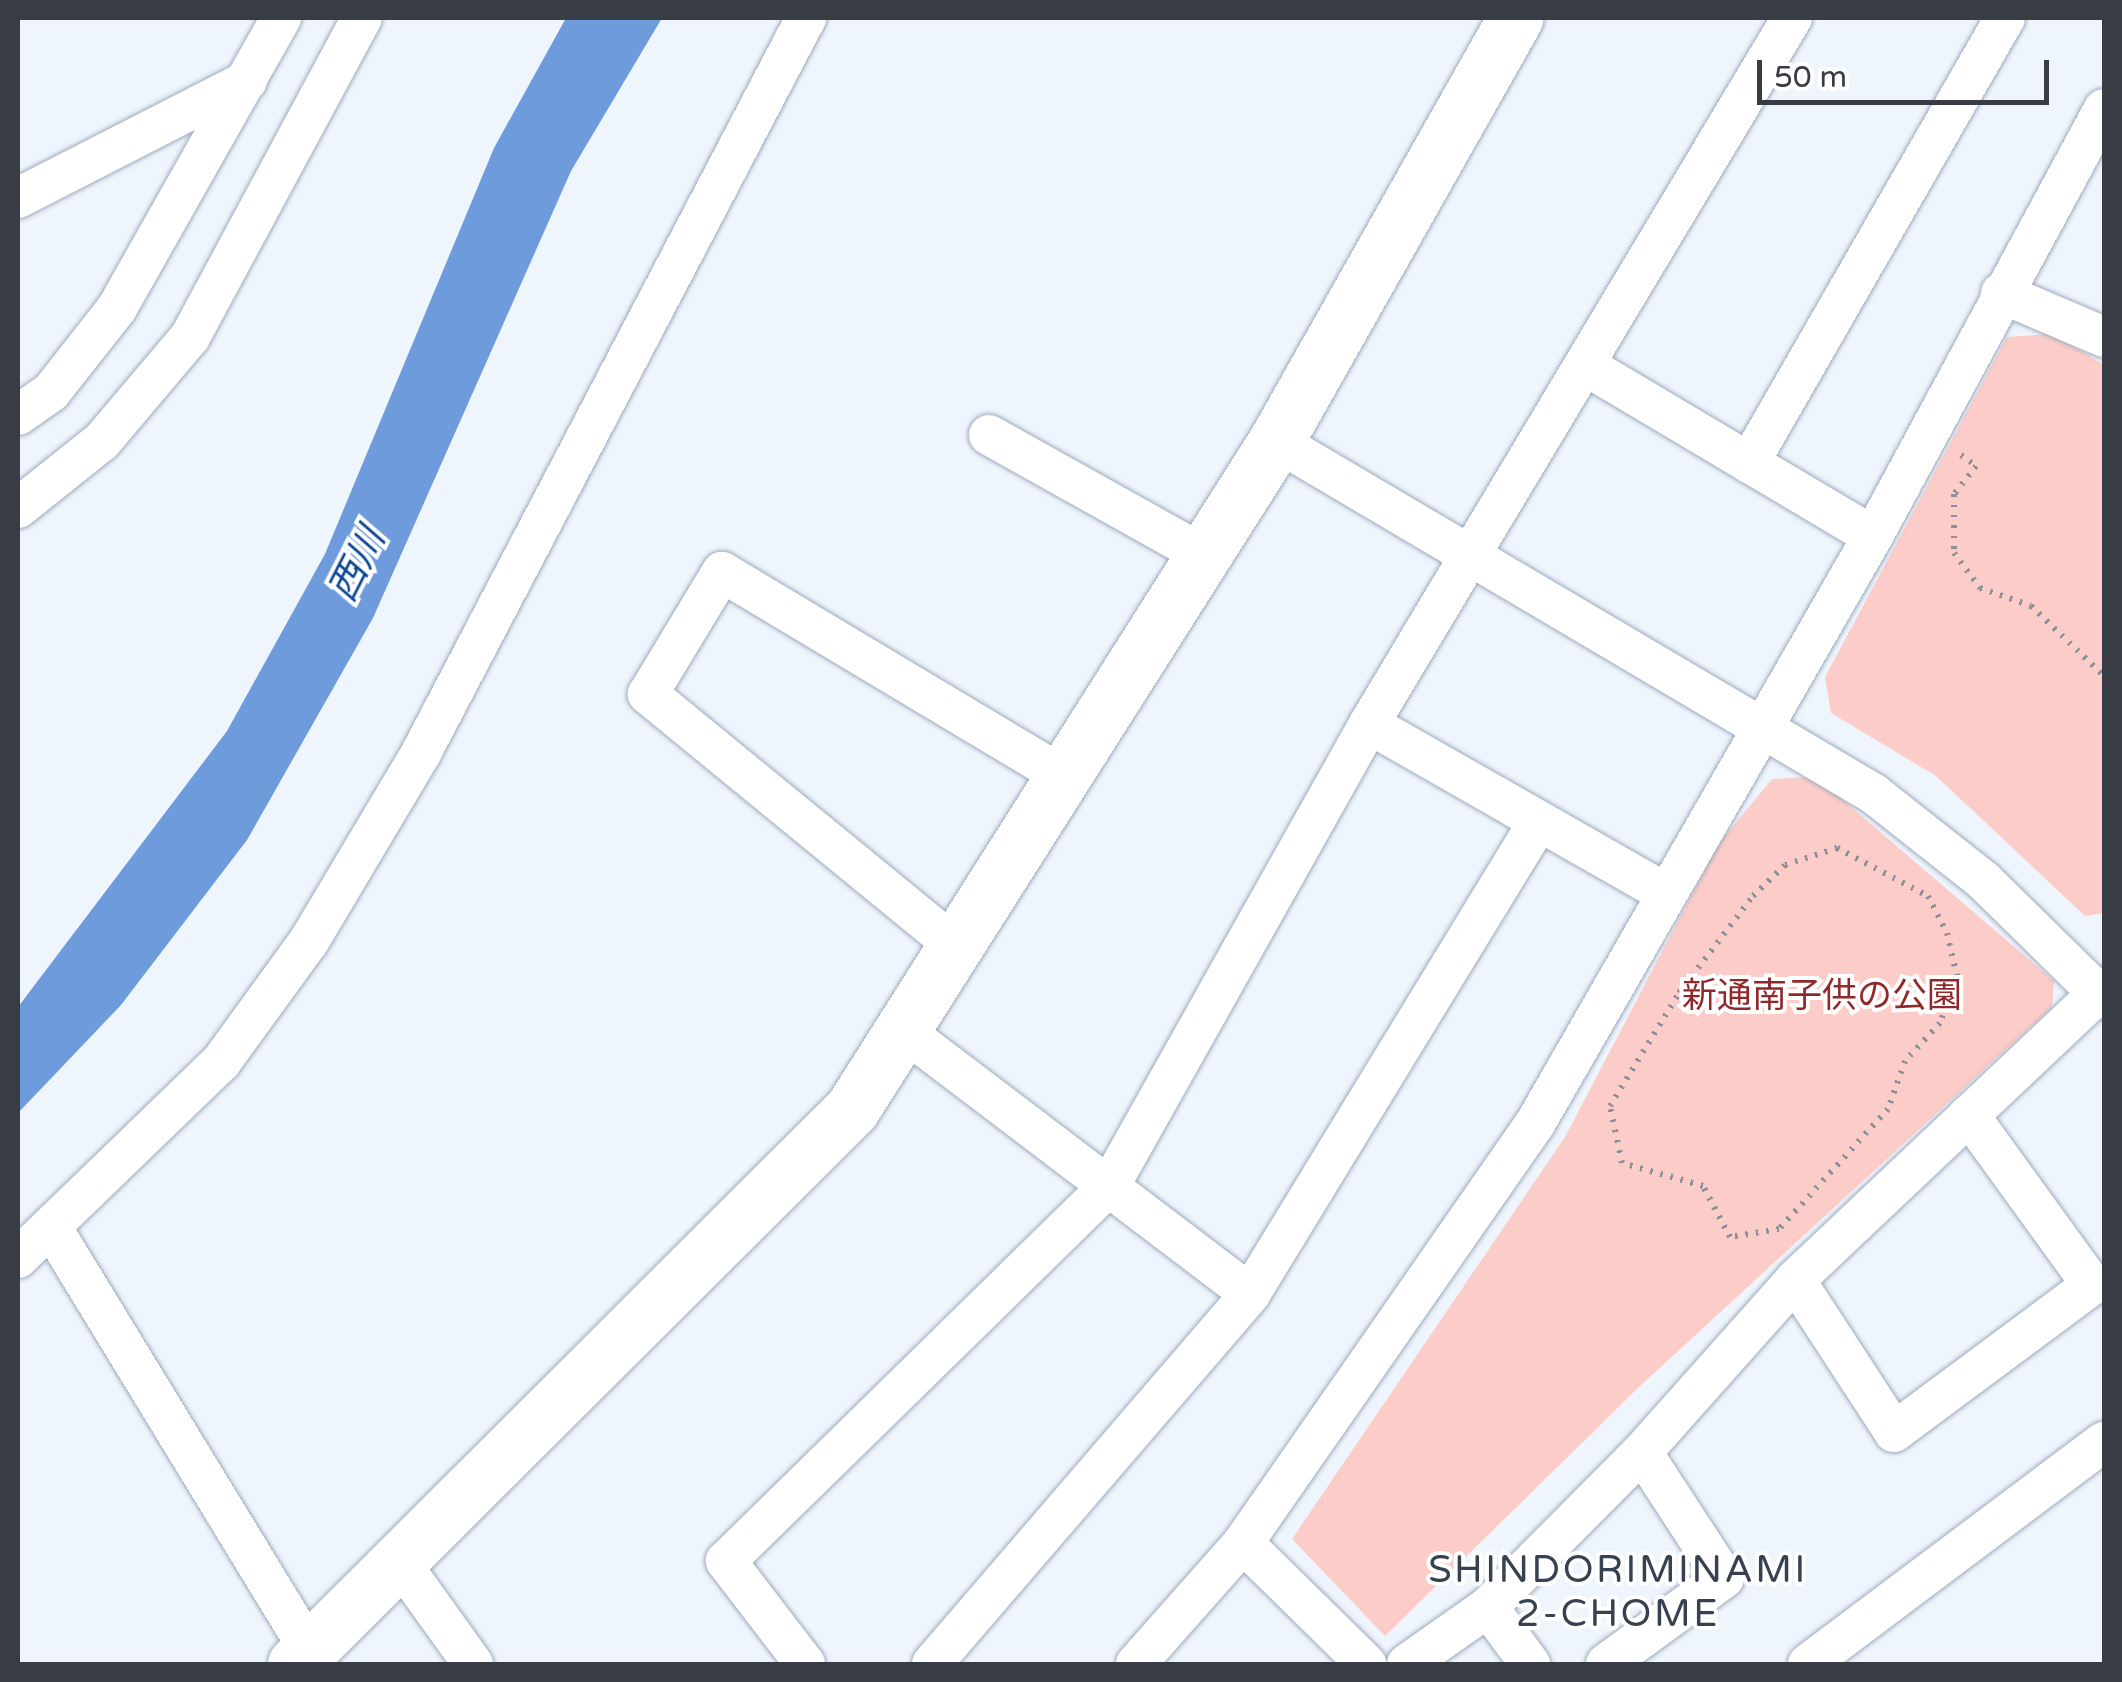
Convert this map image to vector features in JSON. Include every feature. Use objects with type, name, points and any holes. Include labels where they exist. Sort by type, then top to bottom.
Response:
[{"type":"street","points":[[18,416],[51,392],[117,308],[280,18]]},
{"type":"street","points":[[18,508],[102,441],[190,337],[362,18]]},
{"type":"street","points":[[18,1258],[53,1230],[221,1062],[308,941],[420,753],[806,18]]},
{"type":"street","points":[[53,1230],[302,1657],[757,1208],[852,1109],[905,1032],[1276,440],[1515,18]]},
{"type":"street","points":[[805,1664],[726,1561],[1110,1185],[1369,724],[1588,367],[1792,18]]},
{"type":"street","points":[[1748,462],[2005,18]]},
{"type":"street","points":[[18,198],[247,80]]},
{"type":"street","points":[[1136,1664],[1243,1543],[1536,1122],[1873,536],[2001,293],[2104,110]]},
{"type":"street","points":[[2001,293],[2104,337]]},
{"type":"street","points":[[1588,367],[1873,536]]},
{"type":"street","points":[[989,435],[1204,555]]},
{"type":"street","points":[[1276,440],[1874,794],[1984,881],[2103,993],[1795,1280],[1642,1452],[1488,1608],[1407,1664]]},
{"type":"street","points":[[958,948],[648,694],[722,572],[1065,777]]},
{"type":"street","points":[[1369,724],[1668,894]]},
{"type":"street","points":[[932,1664],[1250,1294],[1539,821]]},
{"type":"street","points":[[905,1032],[1250,1294]]},
{"type":"street","points":[[1795,1280],[1894,1432],[2092,1285],[1969,1114]]},
{"type":"street","points":[[1808,1664],[2104,1442]]},
{"type":"street","points":[[1606,1664],[1724,1578],[1642,1452]]},
{"type":"street","points":[[1243,1543],[1366,1664]]},
{"type":"street","points":[[400,1562],[473,1664]]},
{"type":"street","points":[[1488,1608],[1530,1664]]},
{"type":"path","points":[[1929,429],[1976,466],[1954,494],[1954,552],[1980,588],[2031,606],[2104,676]]},
{"type":"path","points":[[1837,848],[1928,896],[1947,933],[1956,976],[1940,1023],[1905,1061],[1888,1110],[1779,1229],[1730,1237],[1704,1186],[1622,1162],[1610,1106],[1679,993],[1753,896],[1784,865],[1837,848]]},
{"type":"green space","points":[[2053,334],[2104,365],[2104,913],[2085,916],[1936,776],[1831,713],[1825,677],[2007,337]]},
{"type":"green space","name":"新通南子供の公園","points":[[1816,777],[2054,981],[2052,1007],[1639,1387],[1385,1636],[1292,1539],[1565,1137],[1719,843],[1772,779]]},
{"type":"water","name":"西川","points":[[566,18],[662,18],[571,171],[373,618],[247,840],[121,1005],[18,1113],[18,1007],[227,731],[325,554],[494,148]]},
{"type":"district","name":"SHINDORIMINAMI 2-CHOME","points":[[1618,1593]]}]
